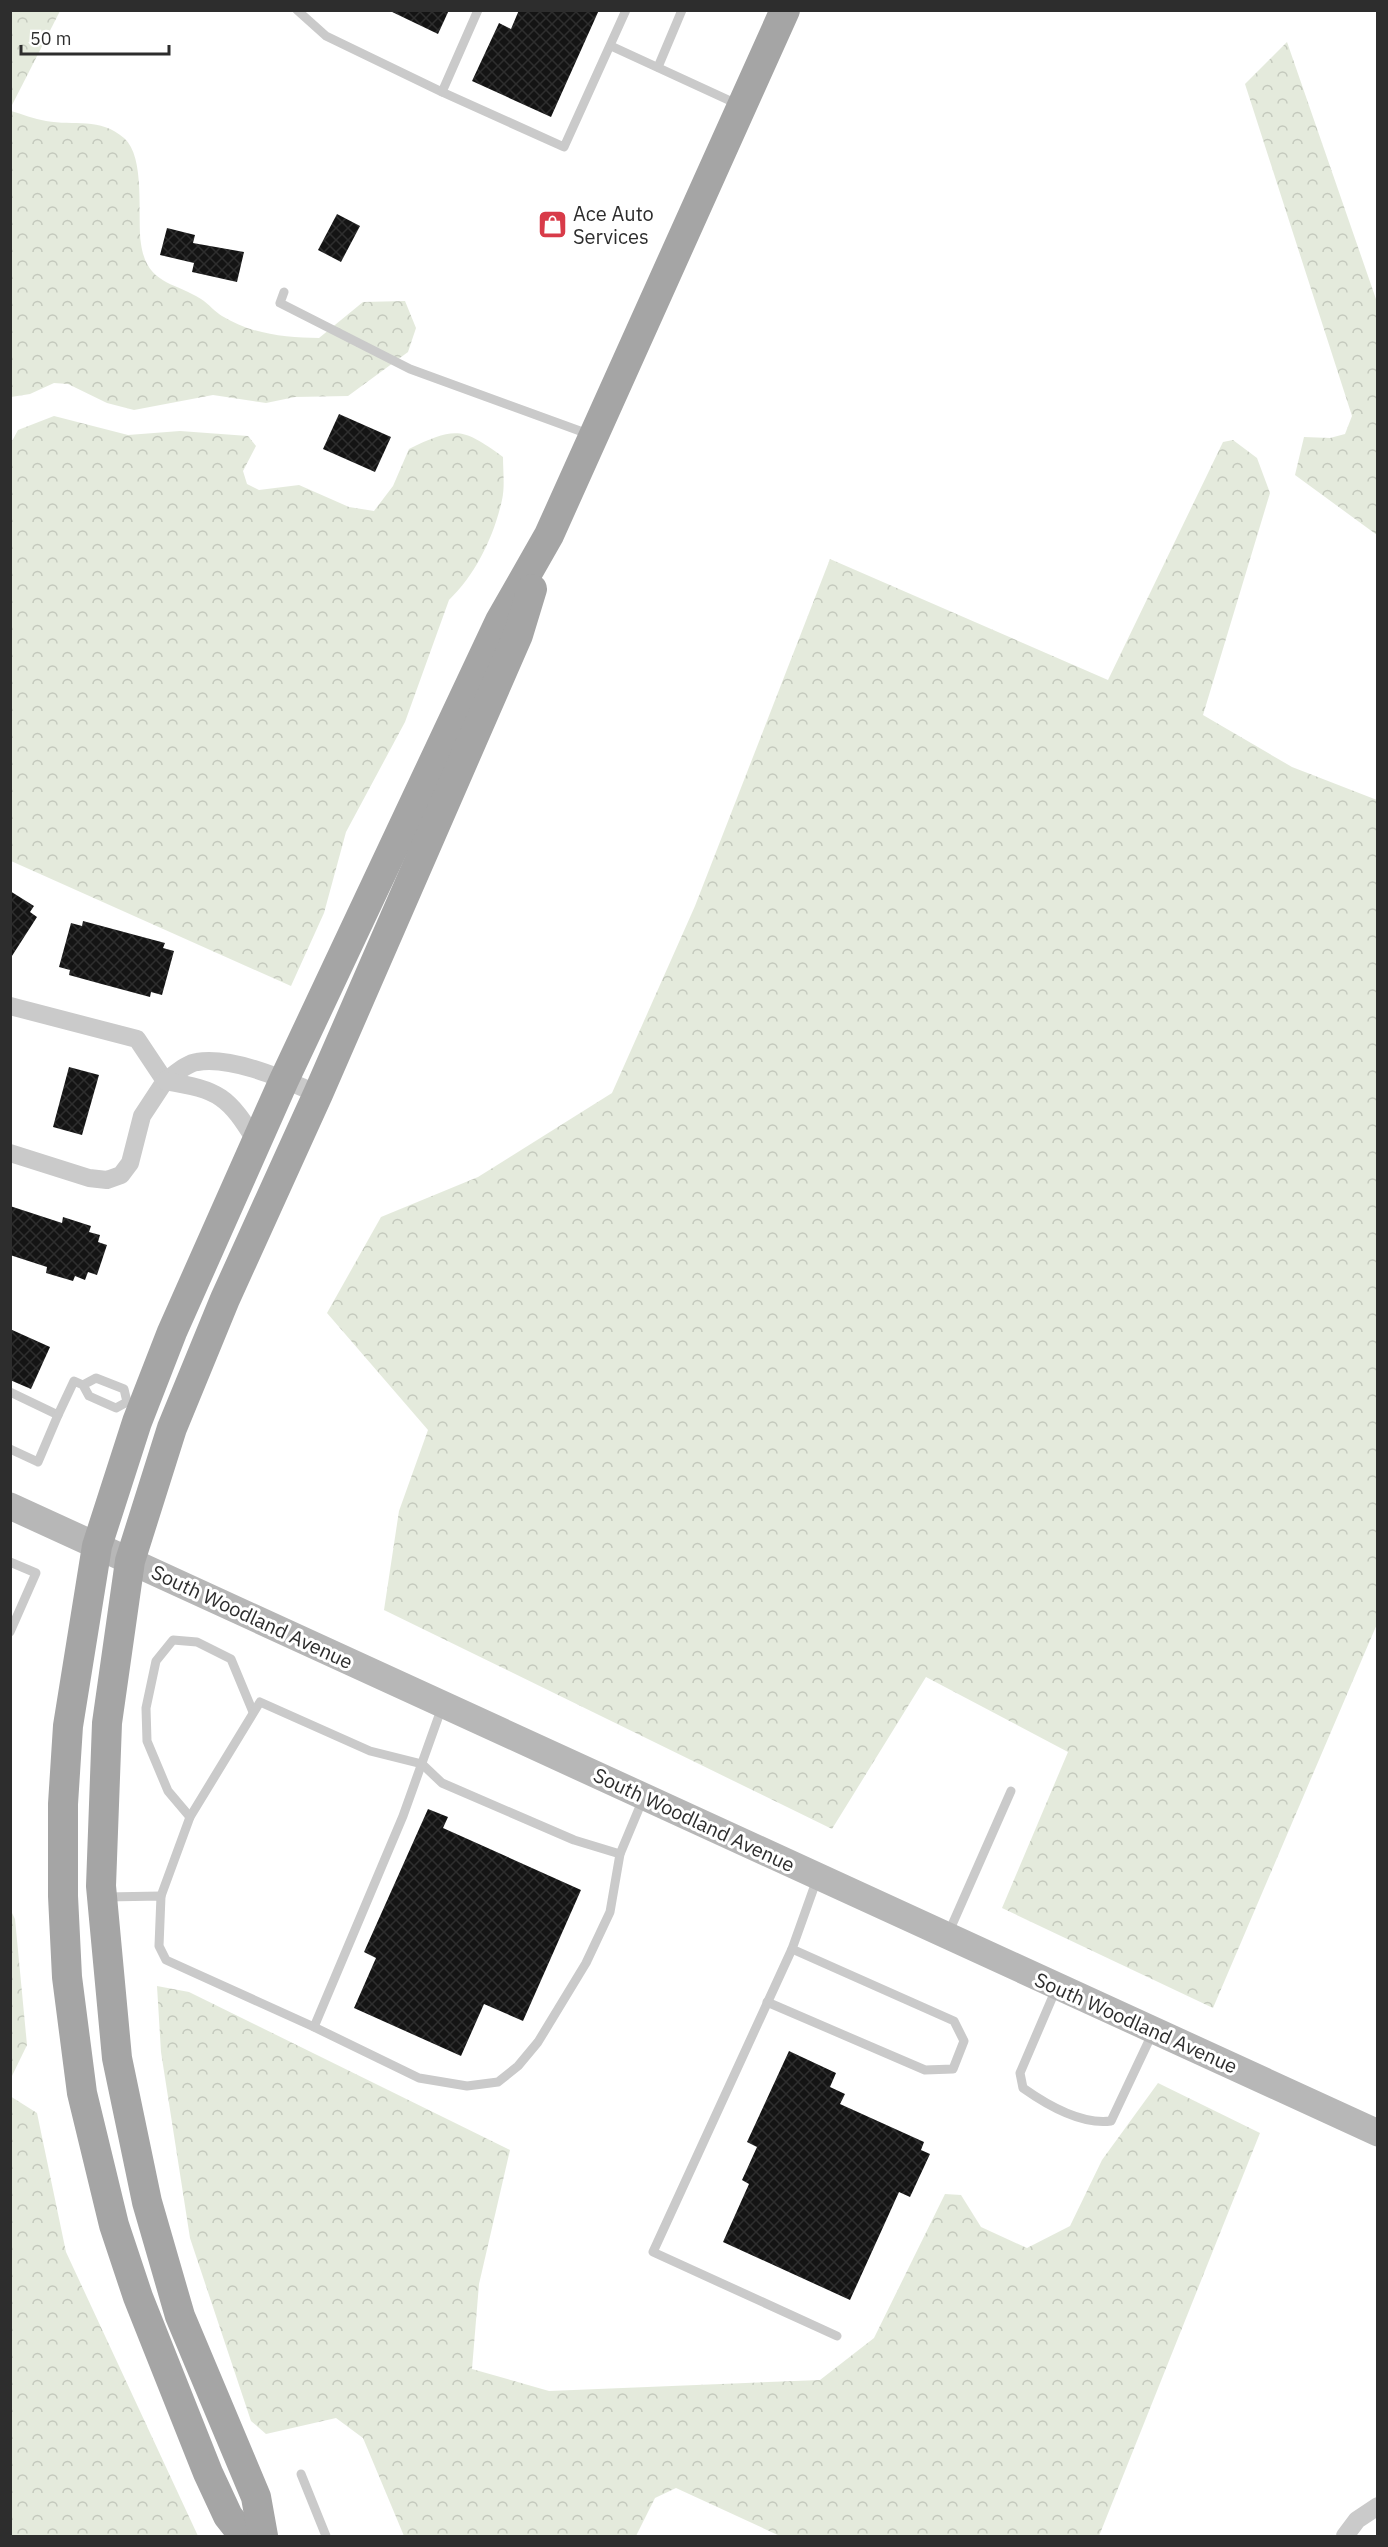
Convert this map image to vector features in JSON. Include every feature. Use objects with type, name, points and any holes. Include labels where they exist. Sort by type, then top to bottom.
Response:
[{"type":"main road","points":[[244,2536],[228,2516],[208,2473],[138,2297],[114,2225],[82,2093],[67,1977],[63,1896],[63,1804],[68,1726],[97,1546],[134,1404],[172,1332],[284,1080],[500,621],[549,535],[785,10]]},
{"type":"main road","points":[[263,2536],[256,2497],[180,2316],[147,2202],[117,2058],[102,1897],[107,1723],[130,1561],[176,1418],[225,1299],[318,1094],[518,635],[549,535]]},
{"type":"street","points":[[10,1006],[137,1039],[165,1081],[192,1085],[220,1095],[236,1109],[257,1143]]},
{"type":"street","points":[[10,1152],[89,1178],[107,1180],[121,1175],[130,1163],[142,1116],[165,1081],[195,1062],[215,1061],[284,1080],[318,1094]]},
{"type":"street","name":"South Woodland Avenue","points":[[10,1506],[1377,2133]]},
{"type":"street","points":[[1345,2536],[1357,2520],[1377,2506]]},
{"type":"lane","points":[[297,10],[326,36],[441,92],[564,147],[626,10]]},
{"type":"lane","points":[[441,92],[478,10]]},
{"type":"lane","points":[[657,67],[682,10]]},
{"type":"lane","points":[[611,46],[742,106]]},
{"type":"lane","points":[[284,292],[280,303],[410,369],[593,436]]},
{"type":"lane","points":[[10,1449],[38,1462],[74,1380],[83,1385],[89,1395],[116,1408],[134,1404],[123,1389],[96,1378],[83,1385]]},
{"type":"lane","points":[[10,1392],[58,1415]]},
{"type":"lane","points":[[10,1562],[36,1573],[10,1632]]},
{"type":"lane","points":[[190,1817],[168,1791],[147,1741],[146,1708],[156,1661],[173,1640],[197,1642],[231,1659],[253,1712]]},
{"type":"lane","points":[[620,1854],[574,1840],[442,1783],[422,1764],[370,1751],[260,1702],[190,1817],[161,1896],[159,1946],[166,1960],[314,2026],[419,2078],[467,2086],[498,2082],[518,2066],[538,2042],[586,1963],[610,1912],[620,1854],[644,1797]]},
{"type":"lane","points":[[314,2026],[403,1816],[443,1704]]},
{"type":"lane","points":[[947,1936],[1011,1791]]},
{"type":"lane","points":[[818,1876],[792,1949],[654,2252],[837,2336]]},
{"type":"lane","points":[[102,1897],[161,1896]]},
{"type":"lane","points":[[767,2002],[925,2070],[953,2069],[964,2041],[954,2021],[792,1949]]},
{"type":"lane","points":[[1057,1987],[1020,2073],[1023,2088],[1038,2098],[1078,2117],[1097,2123],[1111,2121],[1154,2030]]},
{"type":"lane","points":[[301,2474],[327,2536]]},
{"type":"green space","points":[[10,11],[60,11],[11,107]]},
{"type":"green space","points":[[1287,42],[1377,302],[1377,535],[1295,475],[1304,437],[1330,438],[1345,434],[1352,416],[1245,84]]},
{"type":"green space","points":[[11,111],[46,121],[106,127],[124,138],[131,147],[138,173],[141,244],[149,268],[164,280],[201,299],[219,314],[245,327],[269,334],[319,338],[363,302],[405,301],[416,328],[408,352],[348,396],[295,397],[266,403],[213,395],[134,410],[107,403],[68,384],[54,383],[30,394],[11,397]]},
{"type":"green space","points":[[54,416],[128,435],[180,431],[248,436],[256,446],[243,471],[247,484],[259,490],[299,485],[349,507],[374,511],[393,486],[409,449],[438,436],[459,434],[468,436],[503,457],[503,495],[489,541],[468,578],[449,600],[405,722],[346,832],[324,913],[291,986],[11,861],[11,443],[18,430]]},
{"type":"green space","points":[[1233,440],[1257,458],[1270,493],[1203,715],[1292,767],[1377,800],[1377,1624],[1213,2008],[1002,1908],[1068,1752],[926,1677],[832,1829],[384,1610],[399,1511],[428,1430],[327,1313],[381,1217],[478,1177],[612,1093],[695,906],[830,559],[1108,680],[1223,442]]},
{"type":"green space","points":[[11,1911],[15,1919],[27,2045],[11,2078]]},
{"type":"green space","points":[[157,1986],[189,1992],[510,2150],[479,2284],[472,2369],[549,2391],[820,2380],[874,2338],[945,2194],[961,2195],[981,2227],[1027,2248],[1070,2226],[1102,2160],[1158,2083],[1260,2133],[1099,2536],[780,2536],[676,2488],[655,2498],[636,2536],[404,2536],[363,2438],[336,2418],[266,2434],[251,2421],[190,2238],[161,2052]]},
{"type":"green space","points":[[10,2096],[37,2113],[66,2252],[198,2536],[11,2536]]},
{"type":"building","points":[[388,10],[449,10],[438,34]]},
{"type":"building","points":[[519,10],[599,10],[551,117],[472,81],[499,23],[511,29]]},
{"type":"building","points":[[337,214],[360,226],[341,262],[318,250]]},
{"type":"building","points":[[167,228],[195,235],[193,243],[244,252],[237,282],[192,272],[194,263],[160,255]]},
{"type":"building","points":[[339,414],[391,437],[375,472],[323,449]]},
{"type":"building","points":[[10,891],[34,906],[30,912],[37,917],[10,959]]},
{"type":"building","points":[[83,921],[165,943],[163,948],[174,951],[162,995],[151,992],[150,997],[98,983],[69,975],[70,970],[59,967],[71,923],[82,926]]},
{"type":"building","points":[[69,1067],[99,1075],[82,1135],[53,1127]]},
{"type":"building","points":[[10,1206],[62,1223],[63,1217],[91,1226],[89,1232],[100,1235],[98,1242],[107,1245],[97,1275],[88,1272],[85,1280],[75,1276],[73,1281],[46,1273],[47,1267],[10,1255]]},
{"type":"building","points":[[10,1329],[50,1347],[31,1389],[10,1380]]},
{"type":"building","points":[[428,1809],[448,1817],[443,1828],[581,1890],[523,2021],[484,2004],[461,2056],[354,2008],[376,1958],[364,1952]]},
{"type":"building","points":[[789,2051],[836,2073],[830,2087],[845,2094],[840,2104],[924,2142],[921,2150],[930,2154],[910,2197],[899,2192],[850,2300],[723,2242],[749,2184],[742,2180],[757,2147],[747,2142]]},
{"type":"place","name":"Ace Auto Services","points":[[552,225]]}]
